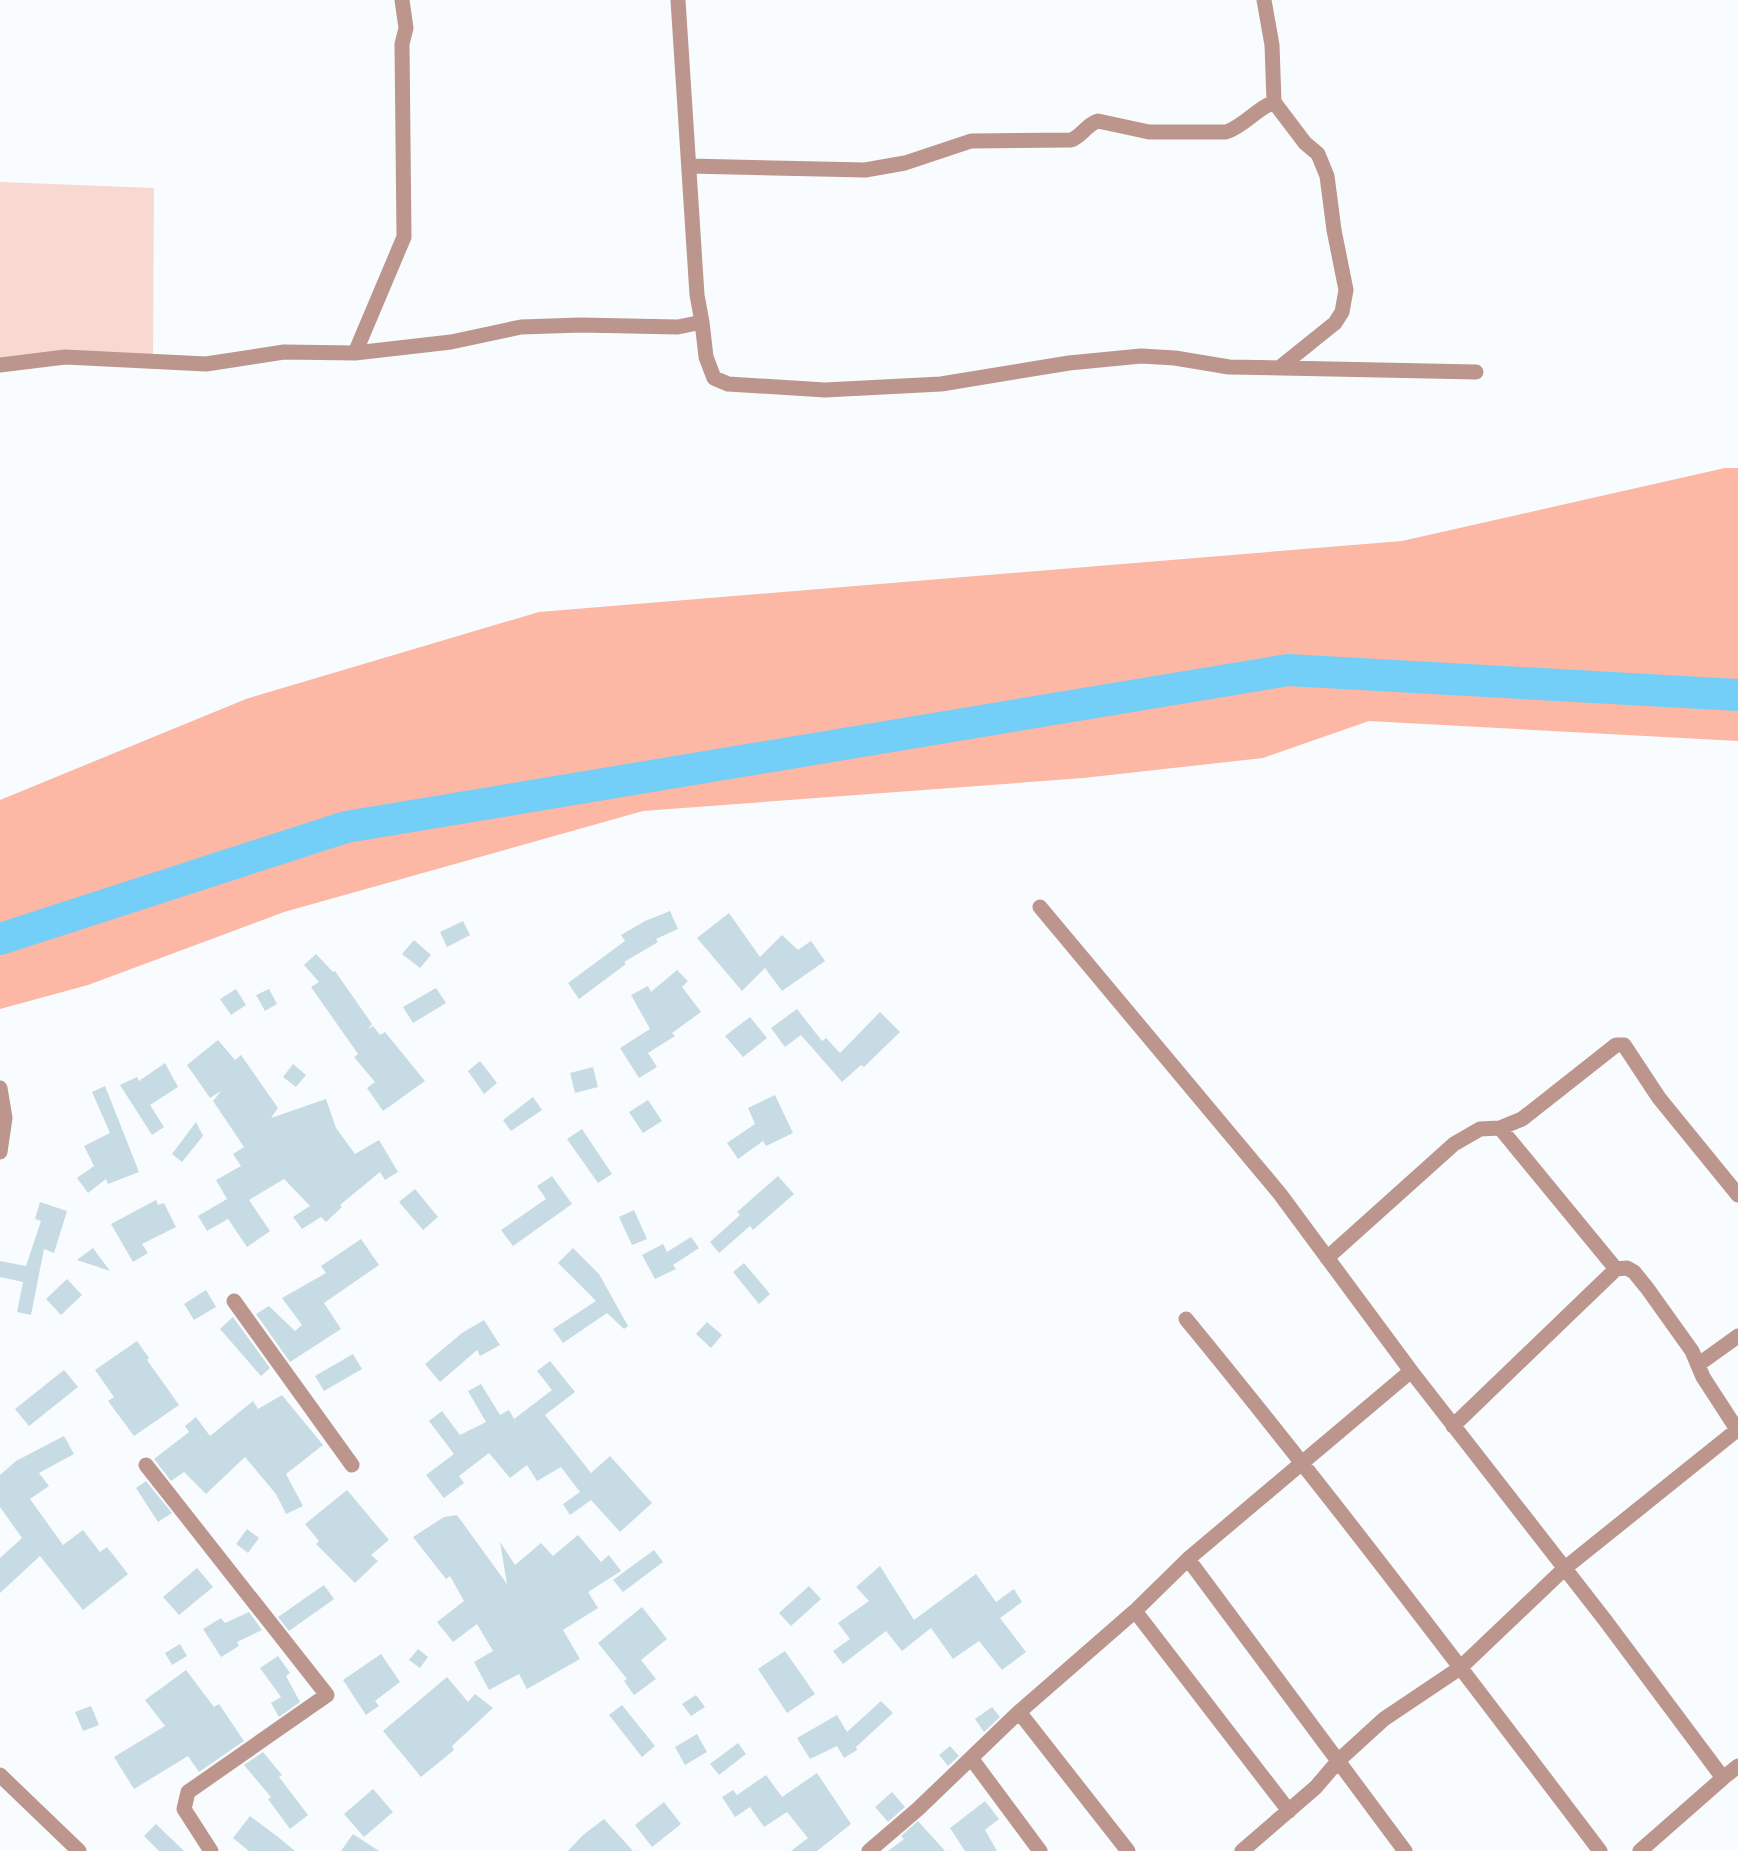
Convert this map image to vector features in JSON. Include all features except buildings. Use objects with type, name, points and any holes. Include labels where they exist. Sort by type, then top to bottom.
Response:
[{"type":"street","points":[[354,353],[404,237],[402,44],[406,28],[402,0]]},
{"type":"street","points":[[678,0],[702,322],[710,370],[714,378],[728,384],[825,390],[941,384],[1069,363],[1141,356],[1175,358],[1229,368],[1476,372]]},
{"type":"street","points":[[1264,0],[1272,45],[1274,102],[1305,143],[1318,154],[1328,176],[1334,230],[1346,290],[1342,312],[1335,323],[1279,368]]},
{"type":"street","points":[[689,166],[865,170],[906,163],[972,141],[1071,140],[1081,137],[1098,121],[1149,132],[1226,132],[1235,129],[1260,108],[1274,102]]},
{"type":"street","points":[[0,365],[65,357],[206,364],[284,352],[354,353],[451,342],[521,327],[581,325],[678,327],[702,322]]},
{"type":"street","points":[[1040,907],[1280,1194],[1410,1371],[1565,1569],[1723,1778]]},
{"type":"street","points":[[1327,1258],[1454,1144],[1480,1129],[1500,1128],[1522,1119],[1616,1045],[1624,1045],[1659,1098],[1738,1195]]},
{"type":"street","points":[[0,1088],[5,1118],[0,1152]]},
{"type":"street","points":[[1500,1128],[1616,1269]]},
{"type":"street","points":[[1242,1851],[1316,1787],[1339,1760],[1384,1719],[1460,1668],[1565,1569],[1738,1431],[1702,1377],[1699,1364],[1634,1272],[1627,1268],[1616,1269],[1453,1426]]},
{"type":"street","points":[[234,1301],[352,1465]]},
{"type":"street","points":[[1186,1319],[1302,1461],[1370,1554],[1600,1851]]},
{"type":"street","points":[[1699,1364],[1738,1336]]},
{"type":"street","points":[[869,1851],[1019,1712],[1135,1611],[1188,1559],[1410,1371]]},
{"type":"street","points":[[146,1465],[327,1695],[188,1792],[184,1809],[211,1851]]},
{"type":"street","points":[[1188,1559],[1405,1851]]},
{"type":"street","points":[[1135,1611],[1289,1811]]},
{"type":"street","points":[[1019,1712],[1128,1851]]},
{"type":"street","points":[[971,1758],[1040,1851]]},
{"type":"street","points":[[1640,1851],[1738,1766]]},
{"type":"street","points":[[0,1775],[79,1851]]},
{"type":"shaded area","points":[[0,182],[154,188],[153,360],[0,368]]},
{"type":"shaded area","points":[[1725,468],[1738,468],[1738,741],[1369,721],[1263,758],[1083,778],[643,811],[284,912],[88,985],[0,1009],[0,800],[246,699],[539,612],[1402,541]]},
{"type":"waterway","points":[[0,939],[346,827],[1288,670],[1738,695]]}]
